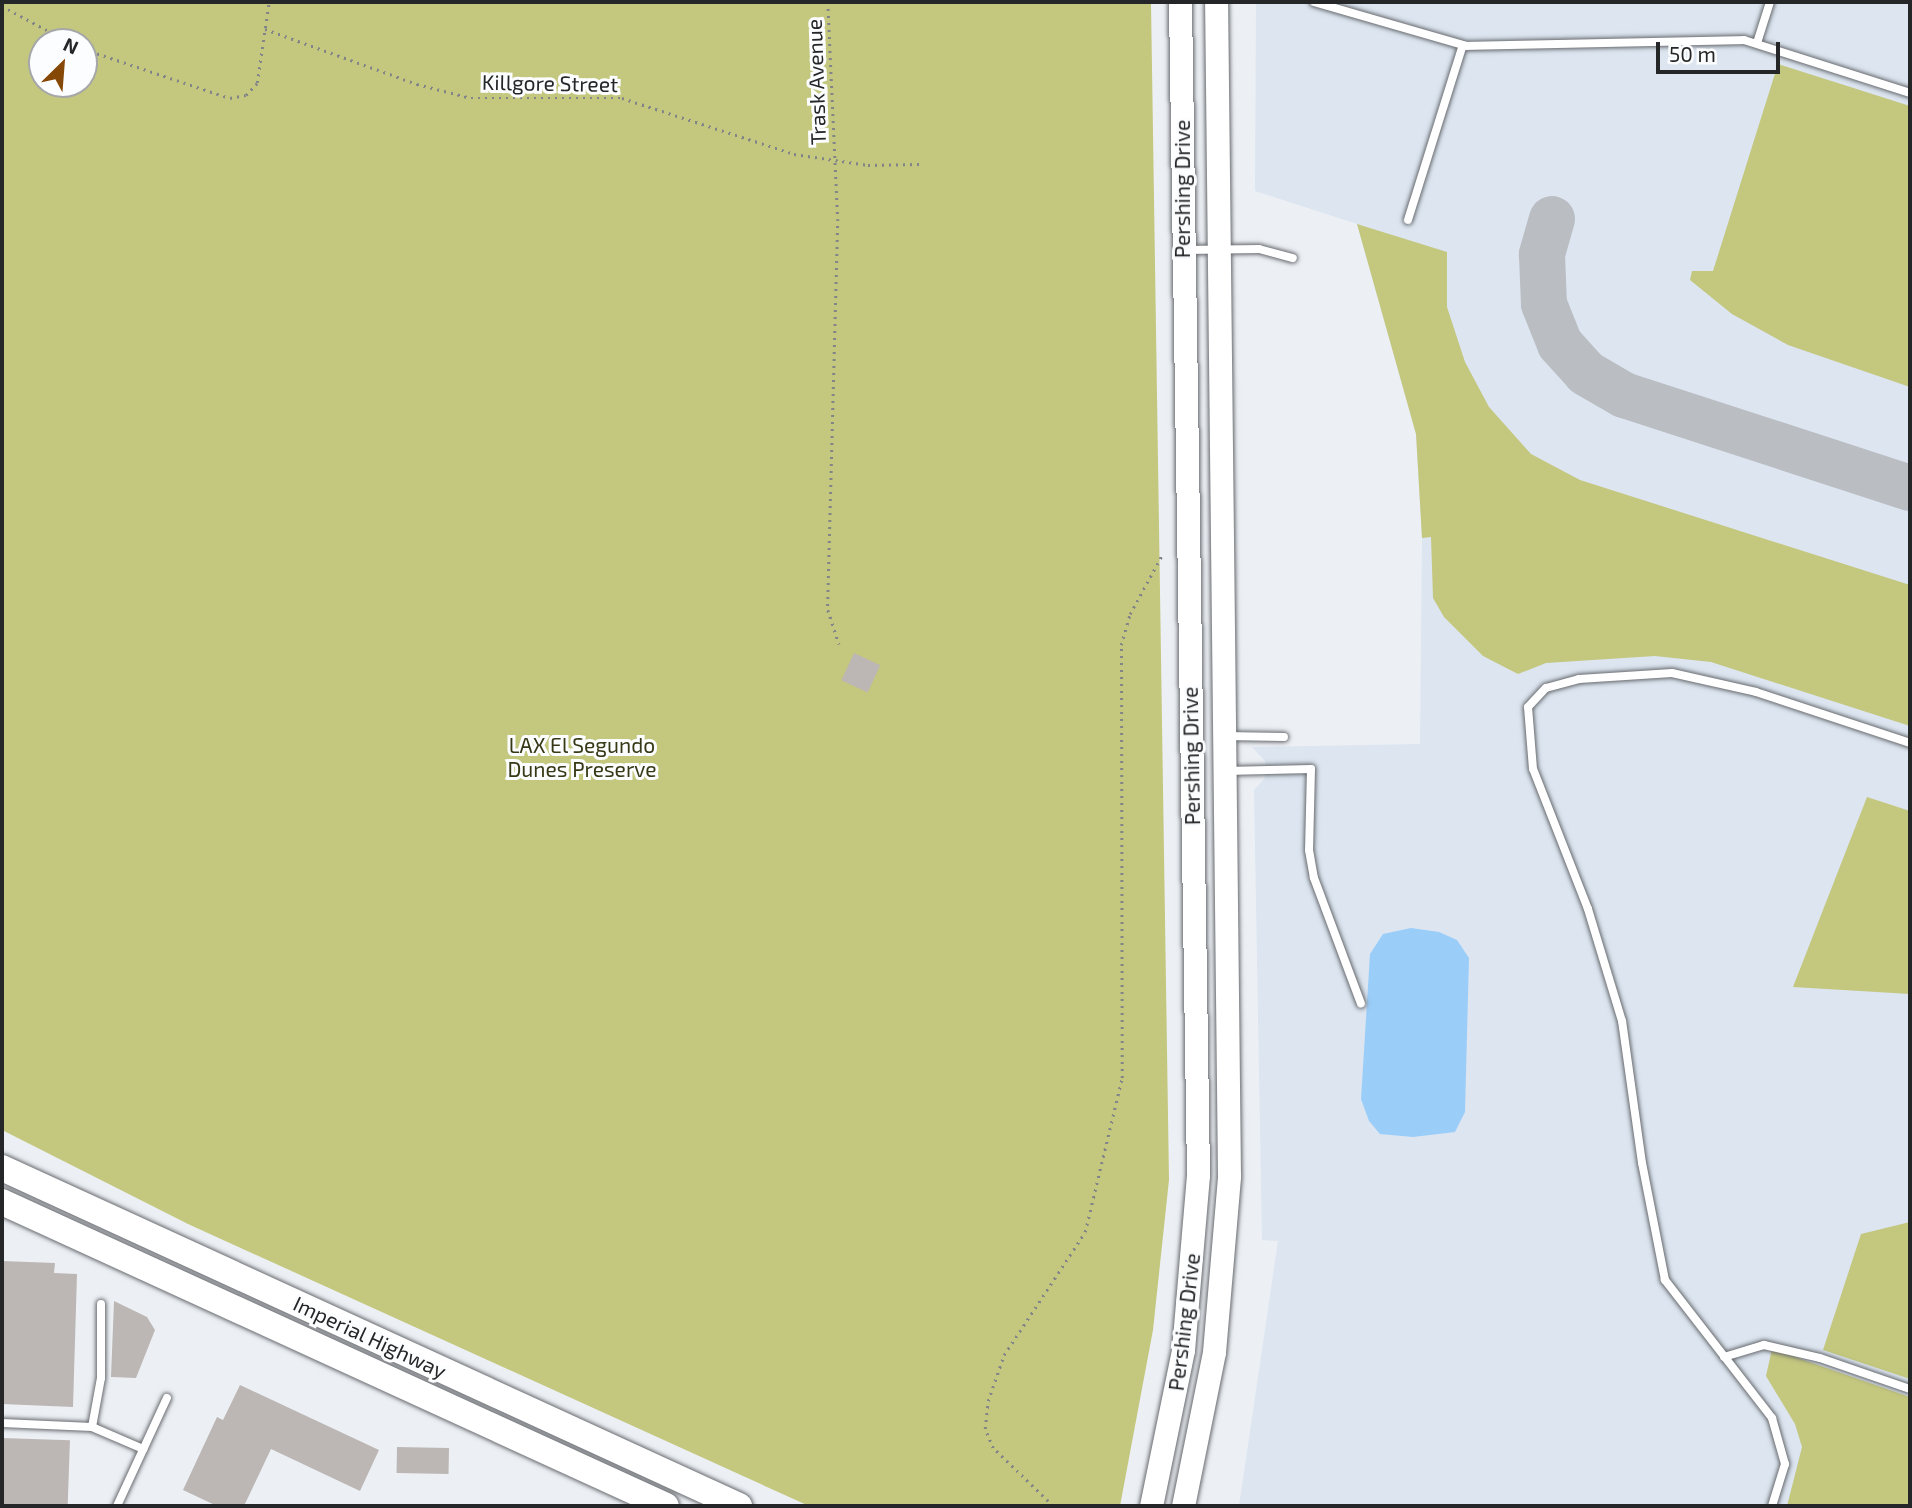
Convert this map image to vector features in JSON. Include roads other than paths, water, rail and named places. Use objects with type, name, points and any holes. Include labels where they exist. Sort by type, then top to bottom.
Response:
[{"type":"main road","name":"Pershing Drive","points":[[1151,1506],[1183,1350],[1198,1175],[1180,2]]},
{"type":"main road","name":"Pershing Drive","points":[[1184,1506],[1214,1352],[1227,1234],[1226,771],[1216,2]]},
{"type":"main road","name":"Imperial Highway","points":[[2,1168],[739,1506]]},
{"type":"main road","name":"Imperial Highway","points":[[2,1202],[666,1506]]},
{"type":"lane","points":[[1314,2],[1463,45],[1757,43],[1910,93]]},
{"type":"lane","points":[[1757,43],[1770,2]]},
{"type":"lane","points":[[1408,220],[1463,45]]},
{"type":"lane","points":[[1182,250],[1259,249],[1293,258]]},
{"type":"lane","points":[[1772,1506],[1784,1464],[1772,1418],[1665,1280],[1642,1163],[1622,1021],[1588,909],[1533,769],[1528,707],[1546,688],[1579,678],[1672,673],[1756,692],[1910,743]]},
{"type":"lane","points":[[1225,736],[1283,737]]},
{"type":"lane","points":[[1226,771],[1311,769],[1309,850],[1314,878],[1362,1004]]},
{"type":"lane","points":[[92,1427],[101,1378],[101,1304]]},
{"type":"lane","points":[[1724,1357],[1763,1345],[1820,1358],[1910,1389]]},
{"type":"lane","points":[[120,1505],[167,1398]]},
{"type":"lane","points":[[2,1423],[92,1427],[144,1449]]},
{"type":"water","points":[[1411,928],[1439,932],[1457,940],[1469,958],[1465,1112],[1455,1132],[1413,1137],[1380,1134],[1369,1121],[1361,1099],[1370,954],[1383,934]]},
{"type":"park label","name":"LAX El Segundo Dunes Preserve","points":[[582,757]]}]
